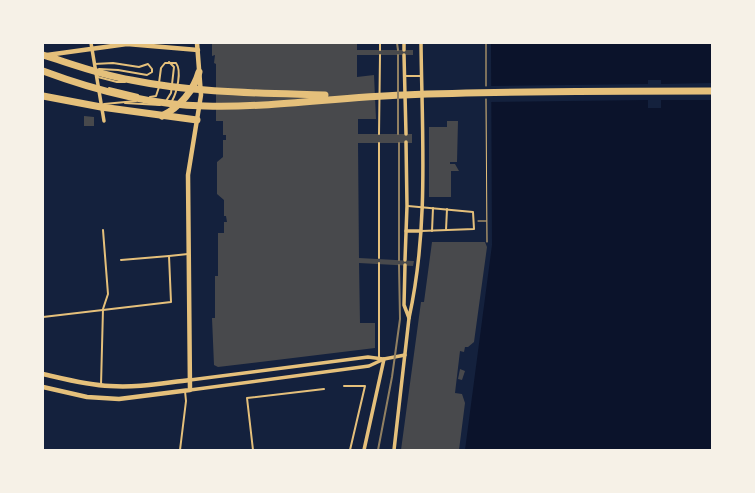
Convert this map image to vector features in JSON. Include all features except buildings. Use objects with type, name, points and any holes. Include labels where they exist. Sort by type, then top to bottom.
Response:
[{"type":"highway","points":[[43,55],[130,80],[185,88],[355,96]]},
{"type":"highway","points":[[43,71],[110,92],[174,104],[247,106],[355,96],[492,91],[712,91]]},
{"type":"highway","points":[[162,116],[172,111],[196,84],[199,72]]},
{"type":"highway","points":[[43,96],[100,107],[197,120]]},
{"type":"street","points":[[190,390],[188,175],[201,95],[197,43]]},
{"type":"street","points":[[404,43],[404,50]]},
{"type":"street","points":[[394,450],[409,318],[417,272],[421,231],[421,43]]},
{"type":"street","points":[[43,55],[91,46],[127,44],[198,50]]},
{"type":"street","points":[[91,46],[104,121]]},
{"type":"street","points":[[404,55],[406,134]]},
{"type":"street","points":[[405,260],[407,206],[406,142]]},
{"type":"street","points":[[406,231],[421,231]]},
{"type":"street","points":[[404,265],[404,305],[409,318]]},
{"type":"street","points":[[43,374],[101,386],[134,386],[368,357],[382,359],[405,355]]},
{"type":"street","points":[[43,387],[87,397],[119,399],[369,366],[382,359]]},
{"type":"street","points":[[364,450],[382,359]]},
{"type":"street","points":[[327,362],[328,371]]},
{"type":"lane","points":[[380,43],[380,50]]},
{"type":"lane","points":[[379,134],[380,55]]},
{"type":"lane","points":[[125,103],[130,101],[165,102],[168,100],[171,93],[174,67],[169,62]]},
{"type":"lane","points":[[98,86],[152,98],[157,94],[162,66],[169,62],[176,63],[178,66],[177,84],[172,103],[164,106],[125,103],[101,104]]},
{"type":"lane","points":[[94,64],[113,63],[139,67],[148,64],[152,69],[152,72],[147,75],[118,70],[95,70]]},
{"type":"lane","points":[[405,76],[422,76]]},
{"type":"lane","points":[[97,77],[117,82],[144,81],[159,83]]},
{"type":"lane","points":[[379,143],[379,258]]},
{"type":"lane","points":[[407,206],[422,206],[473,212],[474,229],[421,231]]},
{"type":"lane","points":[[432,231],[433,207]]},
{"type":"lane","points":[[446,230],[447,209]]},
{"type":"lane","points":[[101,386],[103,309],[108,294],[103,230]]},
{"type":"lane","points":[[121,260],[188,254]]},
{"type":"lane","points":[[43,317],[171,302],[169,256]]},
{"type":"lane","points":[[379,263],[382,359]]},
{"type":"lane","points":[[344,386],[365,386],[350,450]]},
{"type":"lane","points":[[253,450],[247,398],[324,389]]},
{"type":"lane","points":[[180,450],[186,401],[185,391]]},
{"type":"path","points":[[486,43],[486,90]]},
{"type":"path","points":[[486,98],[487,242]]},
{"type":"path","points":[[474,221],[487,221]]},
{"type":"water","points":[[491,43],[712,43],[712,450],[465,450],[492,245]]},
{"type":"pier","points":[[648,80],[661,80],[661,84],[712,83],[712,100],[661,100],[661,108],[648,108],[648,100],[489,102],[489,86],[648,84]]},
{"type":"railway","points":[[397,43],[398,50]]},
{"type":"railway","points":[[398,55],[398,134]]},
{"type":"railway","points":[[399,143],[399,260]]},
{"type":"railway","points":[[378,450],[392,377],[400,319],[399,265]]}]
